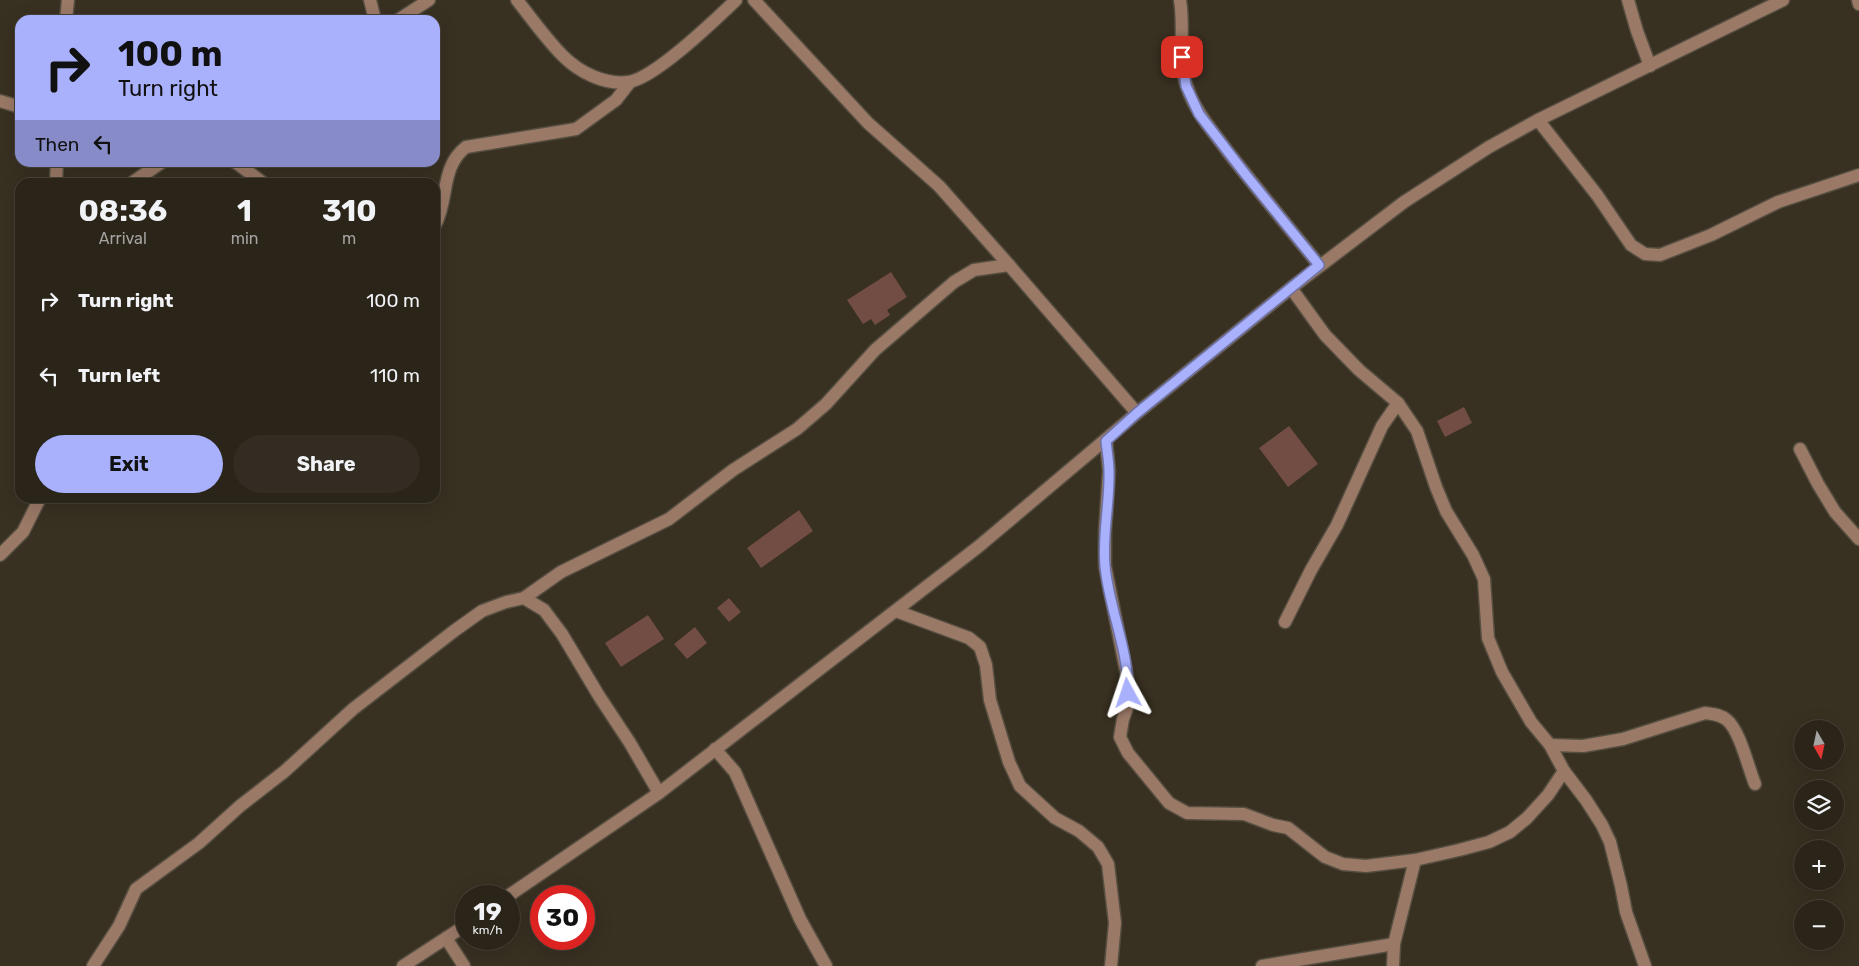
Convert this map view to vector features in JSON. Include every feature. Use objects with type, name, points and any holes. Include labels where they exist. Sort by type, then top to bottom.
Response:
[{"type":"street","points":[[66,15],[68,0]]},
{"type":"street","points":[[370,0],[374,15]]},
{"type":"street","points":[[406,15],[430,0]]},
{"type":"street","points":[[517,0],[564,57],[587,74],[610,83],[630,82],[649,74],[690,42],[736,0]]},
{"type":"street","points":[[754,0],[868,123],[939,186],[1137,413]]},
{"type":"street","points":[[1180,0],[1183,18],[1182,57],[1186,86],[1199,114],[1319,265]]},
{"type":"street","points":[[1628,0],[1650,66]]},
{"type":"street","points":[[520,888],[659,793],[978,548],[1137,413],[1319,265],[1404,202],[1488,147],[1538,120],[1783,0]]},
{"type":"street","points":[[1858,0],[1859,4]]},
{"type":"street","points":[[440,207],[451,166],[458,153],[466,147],[576,129],[616,100],[630,82]]},
{"type":"street","points":[[0,101],[15,106]]},
{"type":"street","points":[[1538,120],[1631,245],[1644,254],[1660,255],[1711,235],[1778,202],[1859,175]]},
{"type":"street","points":[[139,178],[155,167]]},
{"type":"street","points":[[242,167],[257,178]]},
{"type":"street","points":[[93,966],[119,926],[136,889],[199,843],[240,806],[285,771],[353,709],[454,631],[482,611],[506,602],[524,598],[561,572],[669,518],[733,470],[797,429],[826,404],[875,350],[954,282],[974,270],[1009,265]]},
{"type":"street","points":[[1291,288],[1325,335],[1359,370],[1398,403],[1417,431],[1446,511],[1473,555],[1484,579],[1488,638],[1502,672],[1531,722],[1550,745],[1564,771],[1602,825],[1610,842],[1626,912],[1645,966]]},
{"type":"street","points":[[1285,622],[1311,570],[1337,525],[1382,426],[1398,403]]},
{"type":"street","points":[[1106,441],[1109,471],[1105,566],[1128,681],[1128,705],[1120,737],[1128,753],[1169,802],[1187,813],[1244,814],[1273,825],[1288,828],[1325,857],[1343,864],[1366,866],[1415,860],[1489,842],[1510,832],[1527,818],[1548,795],[1564,771]]},
{"type":"street","points":[[1800,448],[1818,484],[1836,512],[1859,539]]},
{"type":"street","points":[[0,555],[23,532],[38,503]]},
{"type":"street","points":[[524,598],[544,610],[562,634],[659,793]]},
{"type":"street","points":[[896,611],[969,638],[980,647],[986,665],[990,700],[1009,762],[1020,786],[1055,818],[1079,831],[1098,847],[1108,864],[1115,923],[1112,961],[1123,966]]},
{"type":"street","points":[[1550,745],[1584,746],[1623,739],[1704,713],[1717,714],[1727,720],[1735,731],[1754,784]]},
{"type":"street","points":[[716,749],[735,772],[800,919],[826,966]]},
{"type":"street","points":[[1393,966],[1394,944],[1415,860]]},
{"type":"street","points":[[403,966],[455,932]]},
{"type":"street","points":[[446,938],[464,966]]},
{"type":"street","points":[[1262,966],[1394,944]]},
{"type":"building","points":[[891,272],[907,297],[887,310],[890,315],[875,325],[871,319],[863,324],[847,300]]},
{"type":"building","points":[[1464,407],[1472,423],[1445,437],[1437,421]]},
{"type":"building","points":[[1289,426],[1318,464],[1288,487],[1259,448]]},
{"type":"building","points":[[799,510],[813,531],[761,568],[747,548]]},
{"type":"building","points":[[729,598],[741,612],[729,622],[717,608]]},
{"type":"building","points":[[648,615],[664,639],[621,667],[605,643]]},
{"type":"building","points":[[695,627],[707,643],[687,659],[674,644]]},
{"type":"route","points":[[1128,693],[1123,652],[1111,604],[1105,566],[1109,471],[1106,441],[1137,413],[1319,265],[1199,114],[1186,86],[1182,57]]}]
